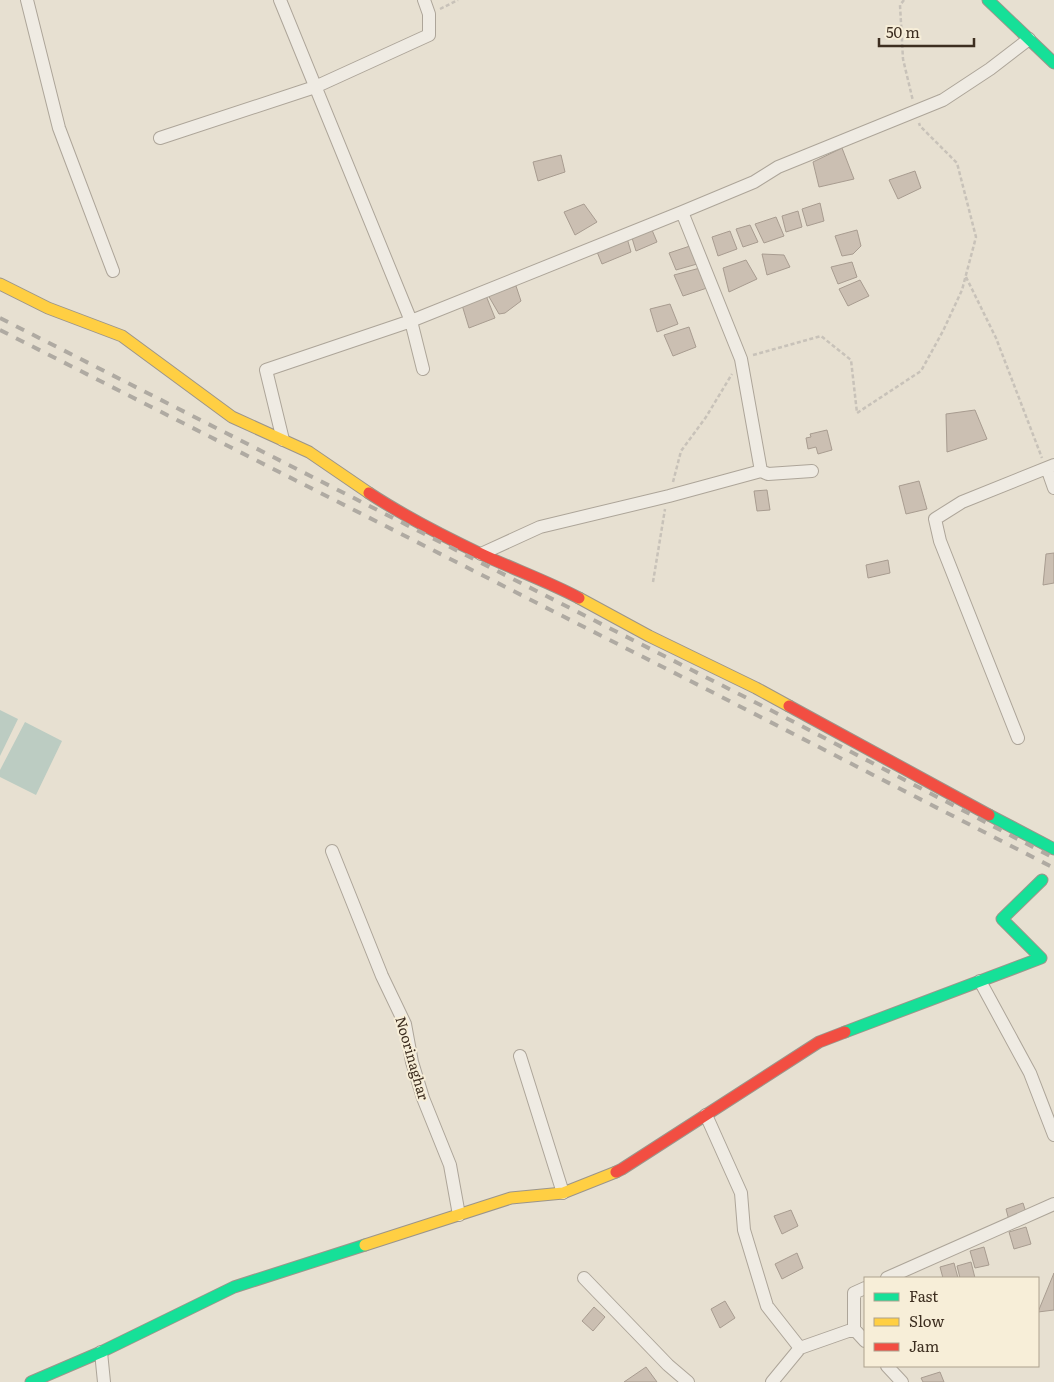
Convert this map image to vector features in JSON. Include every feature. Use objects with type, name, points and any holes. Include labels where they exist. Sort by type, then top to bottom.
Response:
[{"type":"street","points":[[27,0],[59,128],[113,271]]},
{"type":"street","points":[[280,0],[411,321],[424,369]]},
{"type":"street","points":[[160,138],[315,87],[430,35],[429,14],[424,0]]},
{"type":"street","points":[[988,0],[1054,63]]},
{"type":"street","points":[[283,440],[266,370],[411,321],[682,212],[754,182],[778,168],[943,100],[990,69],[1029,38]]},
{"type":"street","points":[[682,212],[741,359],[761,471]]},
{"type":"street","points":[[0,284],[48,308],[122,336],[232,417],[309,452],[386,504],[481,554],[558,587],[649,636],[756,688],[891,763],[1054,849]]},
{"type":"street","points":[[1018,738],[940,541],[935,519],[962,502],[1050,467],[1054,488]]},
{"type":"street","points":[[481,554],[540,527],[669,496],[761,471],[768,474],[812,471]]},
{"type":"street","name":"Noorinaghar","points":[[332,851],[382,976],[406,1024],[412,1062],[423,1098],[450,1165],[459,1215]]},
{"type":"street","points":[[31,1382],[101,1352],[234,1287],[511,1198],[563,1193],[622,1169],[820,1042],[1041,958],[1002,920],[1042,880]]},
{"type":"street","points":[[980,981],[1030,1073],[1054,1135]]},
{"type":"street","points":[[520,1056],[563,1193]]},
{"type":"street","points":[[706,1115],[741,1193],[744,1230],[767,1306],[800,1348]]},
{"type":"street","points":[[889,1277],[1054,1204]]},
{"type":"street","points":[[584,1278],[668,1365],[688,1382]]},
{"type":"street","points":[[864,1288],[854,1293],[854,1329],[864,1340]]},
{"type":"street","points":[[772,1382],[800,1348],[854,1329]]},
{"type":"street","points":[[101,1352],[104,1382]]},
{"type":"street","points":[[888,1367],[902,1382]]},
{"type":"path","points":[[429,14],[458,0]]},
{"type":"path","points":[[653,582],[663,518],[681,451],[706,417],[741,359],[821,336],[851,360],[857,413],[921,370],[943,331],[962,290],[976,237],[957,163],[920,126],[903,59],[900,5],[904,0]]},
{"type":"path","points":[[966,277],[996,338],[1050,467]]},
{"type":"shaded area","points":[[0,710],[18,719],[0,756]]},
{"type":"shaded area","points":[[25,722],[62,741],[36,795],[0,777],[0,770]]},
{"type":"building","points":[[842,148],[854,179],[819,187],[813,162]]},
{"type":"building","points":[[561,155],[565,172],[538,181],[533,162]]},
{"type":"building","points":[[915,171],[921,188],[898,199],[889,180]]},
{"type":"building","points":[[820,203],[824,221],[807,226],[802,209]]},
{"type":"building","points":[[584,204],[597,222],[575,235],[564,212]]},
{"type":"building","points":[[798,211],[802,227],[786,232],[782,216]]},
{"type":"building","points":[[776,217],[784,236],[764,243],[755,224]]},
{"type":"building","points":[[750,225],[758,242],[743,247],[736,229]]},
{"type":"building","points":[[652,230],[657,242],[636,251],[632,238]]},
{"type":"building","points":[[857,230],[861,246],[853,254],[842,256],[835,236]]},
{"type":"building","points":[[730,231],[737,249],[718,256],[712,237]]},
{"type":"building","points":[[627,238],[631,252],[602,264],[595,247]]},
{"type":"building","points":[[696,244],[704,262],[676,270],[669,253]]},
{"type":"building","points":[[762,254],[784,255],[790,267],[767,275]]},
{"type":"building","points":[[746,260],[757,279],[729,292],[723,268]]},
{"type":"building","points":[[852,262],[857,277],[838,284],[831,267]]},
{"type":"building","points":[[700,268],[707,288],[683,296],[674,275]]},
{"type":"building","points":[[860,280],[869,296],[848,306],[839,289]]},
{"type":"building","points":[[516,286],[521,301],[505,313],[499,314],[488,295]]},
{"type":"building","points":[[485,293],[495,318],[469,328],[462,305]]},
{"type":"building","points":[[670,304],[678,324],[657,332],[650,309]]},
{"type":"building","points":[[689,327],[696,347],[673,356],[664,335]]},
{"type":"building","points":[[975,410],[987,439],[947,452],[946,414]]},
{"type":"building","points":[[827,430],[832,450],[818,454],[816,447],[808,449],[806,438],[811,437],[810,434]]},
{"type":"building","points":[[919,481],[927,509],[906,514],[899,486]]},
{"type":"building","points":[[767,490],[770,510],[757,511],[754,491]]},
{"type":"building","points":[[1054,553],[1054,583],[1043,585],[1046,554]]},
{"type":"building","points":[[888,560],[890,573],[868,578],[866,565]]},
{"type":"building","points":[[1023,1203],[1028,1219],[1010,1224],[1006,1209]]},
{"type":"building","points":[[791,1210],[798,1226],[782,1234],[774,1216]]},
{"type":"building","points":[[1026,1227],[1031,1244],[1014,1249],[1009,1232]]},
{"type":"building","points":[[984,1247],[989,1265],[975,1268],[970,1251]]},
{"type":"building","points":[[797,1253],[803,1268],[782,1279],[775,1264]]},
{"type":"building","points":[[971,1262],[975,1277],[960,1277],[957,1266]]},
{"type":"building","points":[[954,1263],[958,1277],[943,1277],[940,1267]]},
{"type":"building","points":[[1054,1273],[1054,1310],[1039,1312]]},
{"type":"building","points":[[725,1301],[735,1318],[720,1328],[711,1309]]},
{"type":"building","points":[[594,1307],[605,1317],[593,1331],[582,1321]]},
{"type":"building","points":[[646,1367],[657,1382],[624,1382]]},
{"type":"building","points":[[940,1372],[944,1382],[923,1382],[921,1378]]},
{"type":"railway","points":[[0,318],[792,721],[1054,858]]},
{"type":"railway","points":[[0,330],[1054,868]]},
{"type":"traffic: fast","points":[[988,0],[1054,63]]},
{"type":"traffic: fast","points":[[989,815],[1054,849]]},
{"type":"traffic: fast","points":[[845,1032],[1041,958],[1002,919],[1042,880]]},
{"type":"traffic: fast","points":[[31,1382],[101,1352],[234,1287],[365,1245]]},
{"type":"traffic: slow","points":[[0,284],[48,308],[122,336],[232,417],[309,452],[369,493]]},
{"type":"traffic: slow","points":[[579,598],[649,636],[789,706]]},
{"type":"traffic: slow","points":[[365,1245],[511,1198],[563,1193],[616,1172]]},
{"type":"traffic: jam","points":[[369,493],[410,518],[452,540],[579,598]]},
{"type":"traffic: jam","points":[[789,706],[989,815]]},
{"type":"traffic: jam","points":[[616,1172],[819,1042],[845,1032]]}]
